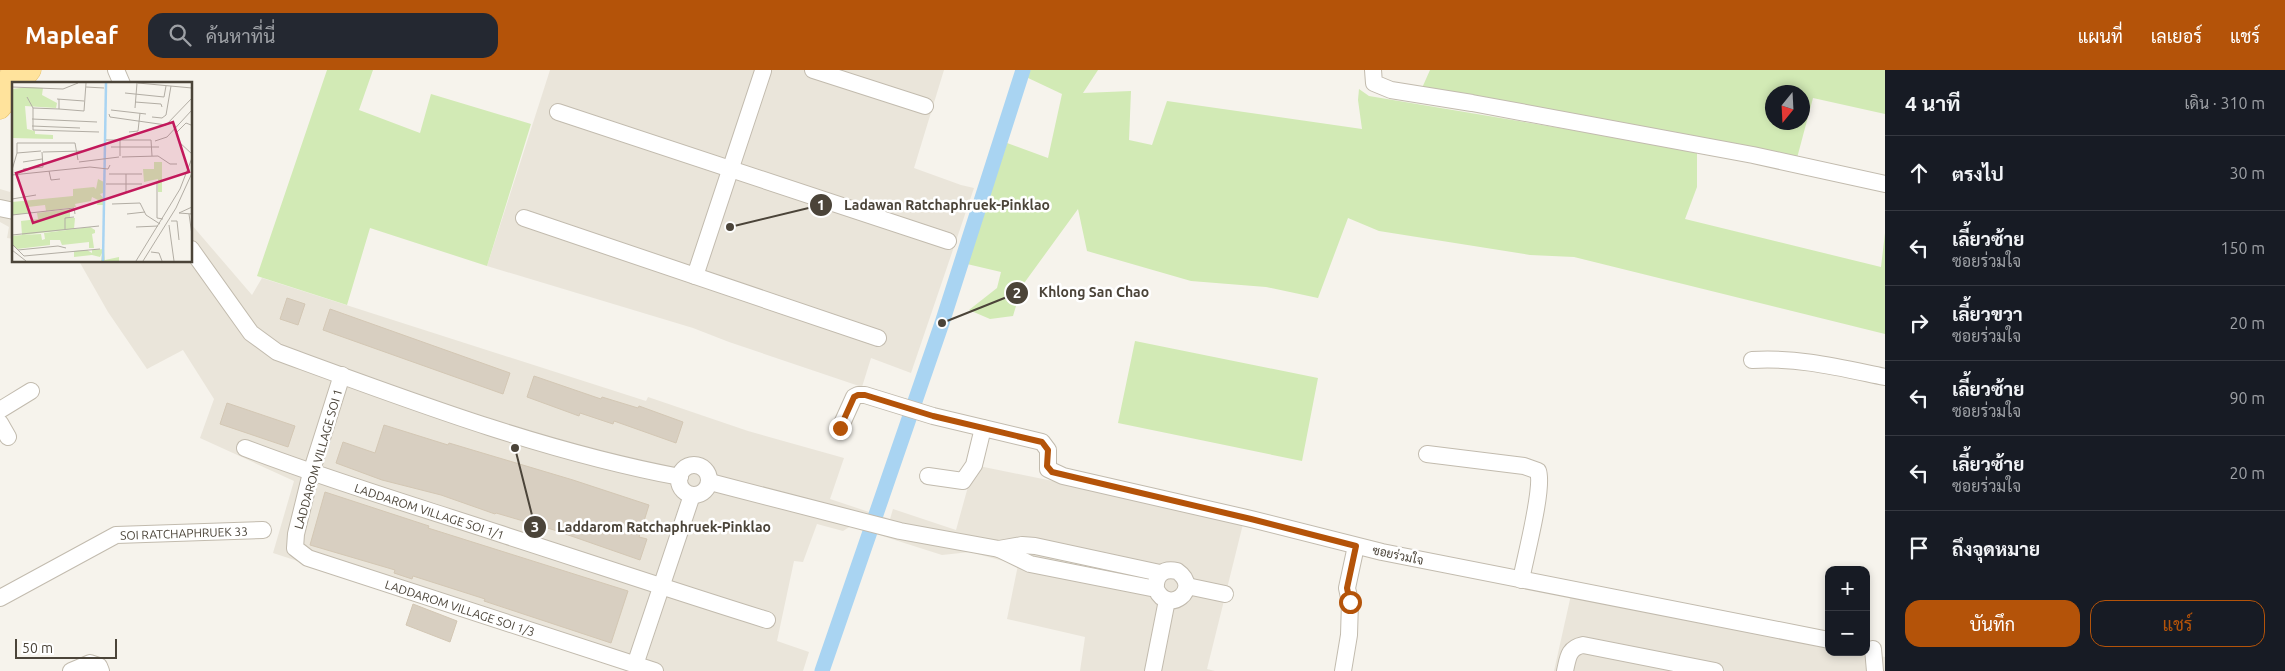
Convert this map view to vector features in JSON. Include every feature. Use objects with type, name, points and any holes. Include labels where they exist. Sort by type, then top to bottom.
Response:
[{"type":"main road","points":[[0,88],[14,70]]},
{"type":"main road","points":[[22,82],[31,70]]},
{"type":"main road","points":[[0,109],[12,94]]},
{"type":"street","points":[[116,70],[121,82]]},
{"type":"street","points":[[696,276],[766,70]]},
{"type":"street","points":[[813,70],[924,106]]},
{"type":"street","points":[[1373,70],[1374,83],[1391,90],[1743,153],[1885,184]]},
{"type":"street","points":[[558,112],[948,241]]},
{"type":"street","points":[[524,218],[878,338]]},
{"type":"street","points":[[192,250],[251,333],[262,343],[277,352],[467,419],[620,466],[680,477]]},
{"type":"street","points":[[1752,360],[1776,358],[1797,360],[1885,377]]},
{"type":"street","name":"LADDAROM VILLAGE SOI 1","points":[[294,542],[311,474],[342,376]]},
{"type":"street","points":[[0,410],[32,391]]},
{"type":"street","name":"ซอยร่วมใจ","points":[[840,428],[858,395],[865,395],[933,416],[1042,442],[1048,450],[1047,466],[1052,472],[1356,546],[1825,639]]},
{"type":"street","points":[[928,476],[963,481],[974,465],[983,428]]},
{"type":"street","name":"LADDAROM VILLAGE SOI 1/1","points":[[245,448],[311,474],[507,536],[661,588],[767,620]]},
{"type":"street","points":[[1427,454],[1524,466],[1538,471],[1540,477],[1536,504],[1520,580]]},
{"type":"street","points":[[700,466],[709,475],[710,482],[703,493],[692,495],[681,488],[680,477],[687,467],[700,466]]},
{"type":"street","points":[[710,482],[900,531],[999,549],[1030,564],[1178,599],[1186,591],[1187,586],[1182,574],[1177,571],[1160,572],[1035,546],[1022,545],[999,549]]},
{"type":"street","points":[[635,665],[692,495]]},
{"type":"street","name":"SOI RATCHAPHRUEK 33","points":[[0,598],[116,535],[263,530]]},
{"type":"street","name":"LADDAROM VILLAGE SOI 1/3","points":[[294,542],[299,553],[308,558],[655,671]]},
{"type":"street","points":[[1343,671],[1349,635],[1350,602],[1347,588],[1356,546]]},
{"type":"street","points":[[1153,671],[1161,595],[1156,579],[1160,572]]},
{"type":"street","points":[[1187,586],[1225,594]]},
{"type":"street","points":[[1566,671],[1570,652],[1577,646],[1595,646],[1715,671]]},
{"type":"street","points":[[1875,649],[1875,671]]},
{"type":"street","points":[[71,671],[90,663],[99,666],[101,671]]},
{"type":"shaded area","points":[[550,70],[944,70],[914,168],[974,188],[911,373],[871,358],[862,387],[693,328],[487,266]]},
{"type":"shaded area","points":[[12,186],[12,239],[7,238],[9,227],[0,222],[0,189],[10,192]]},
{"type":"shaded area","points":[[192,225],[252,295],[262,278],[646,401],[648,397],[748,431],[844,458],[830,499],[890,519],[893,509],[956,530],[974,465],[1244,520],[1207,669],[1215,671],[1080,671],[1085,637],[1007,619],[1018,565],[970,552],[942,555],[851,526],[843,531],[817,524],[803,562],[794,561],[777,641],[809,652],[803,671],[635,671],[273,553],[294,481],[200,438],[214,399],[183,350],[147,369],[108,312],[80,262],[192,262]]},
{"type":"shaded area","points":[[1571,595],[1825,645],[1825,656],[1870,656],[1870,654],[1885,657],[1885,671],[1554,671]]},
{"type":"green space","points":[[327,70],[373,70],[359,110],[420,133],[431,94],[531,124],[487,266],[370,228],[347,305],[257,276]]},
{"type":"green space","points":[[1030,70],[1098,70],[1083,93],[1131,91],[1129,140],[1152,145],[1167,101],[1362,129],[1358,100],[1359,89],[1369,96],[1697,151],[1697,187],[1685,219],[1881,267],[1885,233],[1885,334],[1574,257],[1530,255],[1379,231],[1348,218],[1318,298],[1266,287],[1191,281],[1087,251],[1078,209],[1022,286],[1013,316],[990,319],[969,310],[997,288],[1001,272],[967,264],[1007,143],[1048,158],[1062,94],[1026,77]]},
{"type":"green space","points":[[1430,70],[1885,70],[1885,114],[1813,98],[1810,109],[1810,85],[1765,85],[1765,130],[1804,130],[1797,158],[1422,88]]},
{"type":"green space","points":[[1135,341],[1318,378],[1302,461],[1118,423]]},
{"type":"building","points":[[287,298],[305,304],[298,325],[280,319]]},
{"type":"building","points":[[330,309],[510,373],[503,394],[323,330]]},
{"type":"building","points":[[534,376],[601,399],[602,397],[638,408],[639,406],[683,422],[676,443],[614,421],[613,424],[580,413],[579,416],[527,397]]},
{"type":"building","points":[[227,403],[295,426],[288,447],[220,424]]},
{"type":"building","points":[[384,425],[573,480],[649,505],[639,537],[647,539],[640,560],[554,530],[495,514],[441,495],[382,480],[336,463],[343,442],[375,453]]},
{"type":"building","points":[[325,492],[429,526],[428,528],[628,591],[611,643],[484,601],[485,599],[413,576],[412,579],[394,573],[395,570],[310,545]]},
{"type":"building","points":[[413,604],[457,621],[450,642],[406,625]]},
{"type":"waterway","points":[[822,671],[942,323],[1023,70]]},
{"type":"place","name":"Ladawan Ratchaphruek-Pinklao","points":[[730,227]]},
{"type":"place","name":"Khlong San Chao","points":[[942,323]]},
{"type":"place","name":"Laddarom Ratchaphruek-Pinklao","points":[[515,448]]},
{"type":"route","points":[[840,428],[854,397],[865,395],[933,416],[1042,442],[1048,450],[1048,470],[1064,476],[1251,519],[1356,546],[1347,588],[1350,602]]}]
